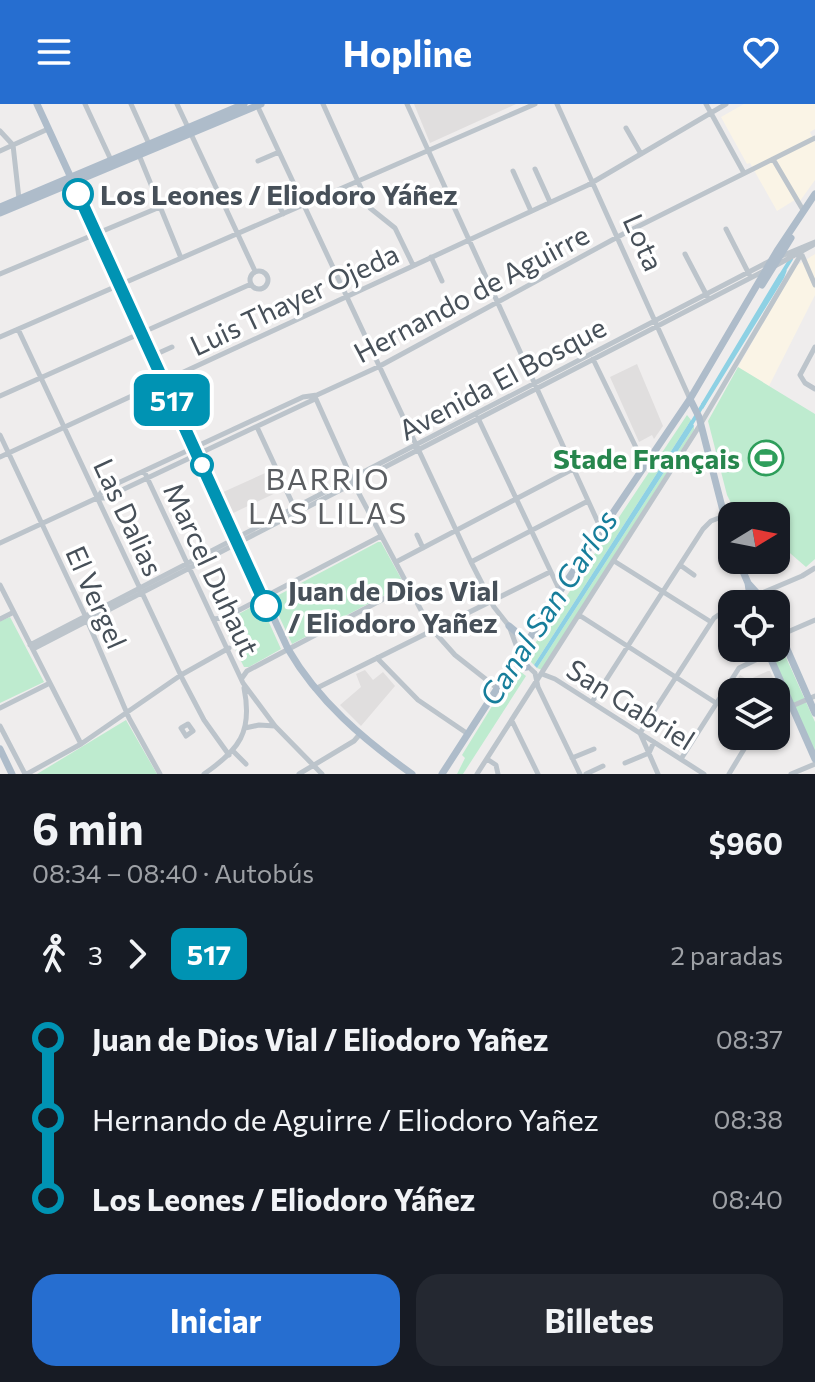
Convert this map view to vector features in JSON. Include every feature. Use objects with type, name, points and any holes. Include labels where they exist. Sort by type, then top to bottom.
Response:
[{"type":"main road","points":[[37,104],[288,649],[315,689],[360,734],[412,774]]},
{"type":"main road","points":[[0,210],[19,199],[138,154],[244,104]]},
{"type":"main road","points":[[0,210],[149,144],[259,104]]},
{"type":"main road","points":[[442,774],[601,529],[690,399],[815,194]]},
{"type":"main road","points":[[769,266],[791,259],[804,211]]},
{"type":"main road","name":"Lota","points":[[690,399],[698,417],[720,502]]},
{"type":"main road","points":[[744,574],[749,590]]},
{"type":"main road","points":[[748,583],[756,590]]},
{"type":"main road","points":[[509,626],[527,641]]},
{"type":"main road","points":[[790,656],[812,698],[815,713]]},
{"type":"main road","points":[[773,662],[815,761]]},
{"type":"main road","points":[[508,670],[534,671]]},
{"type":"main road","points":[[0,749],[12,774]]},
{"type":"street","points":[[85,104],[111,160]]},
{"type":"street","points":[[131,104],[149,144]]},
{"type":"street","points":[[177,104],[255,271]]},
{"type":"street","points":[[259,104],[416,449],[490,601],[509,626],[519,654],[534,671],[580,774]]},
{"type":"street","points":[[323,104],[370,208],[395,228],[413,265]]},
{"type":"street","points":[[407,104],[601,529]]},
{"type":"street","points":[[0,337],[535,104]]},
{"type":"street","name":"Lota","points":[[557,104],[690,399]]},
{"type":"street","points":[[706,104],[744,173]]},
{"type":"street","name":"Luis Thayer Ojeda","points":[[0,457],[592,182],[726,104]]},
{"type":"street","points":[[626,128],[641,154]]},
{"type":"street","points":[[0,151],[48,129]]},
{"type":"street","points":[[0,131],[13,145],[19,199]]},
{"type":"street","name":"Hernando de Aguirre","points":[[97,498],[103,490],[257,427],[378,367],[617,237],[815,138]]},
{"type":"street","points":[[258,161],[279,152]]},
{"type":"street","points":[[138,154],[181,258]]},
{"type":"street","points":[[773,159],[804,211]]},
{"type":"street","points":[[535,169],[550,202]]},
{"type":"street","points":[[513,171],[531,211]]},
{"type":"street","points":[[272,188],[283,214]]},
{"type":"street","points":[[0,274],[160,207]]},
{"type":"street","points":[[726,229],[750,272],[746,280]]},
{"type":"street","points":[[791,259],[815,243]]},
{"type":"street","points":[[534,671],[579,615],[614,561],[791,259],[807,245],[815,243]]},
{"type":"street","points":[[685,254],[707,296]]},
{"type":"street","name":"Luis Thayer Ojeda","points":[[431,257],[442,281]]},
{"type":"street","points":[[791,259],[804,265],[815,285]]},
{"type":"street","name":"Avenida El Bosque","points":[[32,647],[536,388],[750,272],[769,266]]},
{"type":"street","name":"Avenida El Bosque","points":[[707,296],[746,280],[769,266]]},
{"type":"street","points":[[0,396],[251,284],[262,289],[268,282],[268,276],[264,271],[255,271],[251,275],[251,284]]},
{"type":"street","name":"Las Dalias","points":[[18,329],[204,720],[231,753],[246,764]]},
{"type":"street","points":[[152,356],[172,347]]},
{"type":"street","points":[[815,347],[800,375],[805,383],[815,388]]},
{"type":"street","points":[[592,357],[645,466]]},
{"type":"street","points":[[807,361],[815,366]]},
{"type":"street","name":"Hernando de Aguirre","points":[[0,543],[97,498],[105,498],[148,479],[254,420],[305,396],[316,397]]},
{"type":"street","points":[[316,397],[353,482],[432,631],[455,655],[497,688]]},
{"type":"street","points":[[478,417],[560,591]]},
{"type":"street","points":[[254,420],[296,511]]},
{"type":"street","name":"El Vergel","points":[[0,435],[127,713],[160,774]]},
{"type":"street","points":[[396,562],[573,469]]},
{"type":"street","name":"Marcel Duhaut","points":[[144,471],[242,681],[247,705],[245,728]]},
{"type":"street","points":[[471,562],[588,501]]},
{"type":"street","points":[[592,702],[705,527],[718,519]]},
{"type":"street","points":[[417,535],[423,548]]},
{"type":"street","points":[[213,619],[224,618],[381,536]]},
{"type":"street","points":[[614,561],[711,622]]},
{"type":"street","points":[[680,565],[694,575]]},
{"type":"street","points":[[769,590],[815,568]]},
{"type":"street","points":[[315,689],[550,572]]},
{"type":"street","points":[[0,585],[81,744]]},
{"type":"street","points":[[242,681],[247,671],[408,586]]},
{"type":"street","points":[[0,619],[14,612]]},
{"type":"street","points":[[655,773],[640,733],[718,614]]},
{"type":"street","points":[[579,615],[716,703]]},
{"type":"street","points":[[224,618],[221,627],[229,648],[241,670],[247,671]]},
{"type":"street","points":[[790,631],[815,620]]},
{"type":"street","points":[[0,726],[26,774],[81,744],[181,675],[229,648]]},
{"type":"street","points":[[377,658],[418,700],[468,734]]},
{"type":"street","points":[[681,759],[741,666],[748,662]]},
{"type":"street","name":"San Gabriel","points":[[534,671],[555,679],[704,774]]},
{"type":"street","name":"Marcel Duhaut","points":[[242,681],[275,726],[322,774]]},
{"type":"street","points":[[0,708],[50,683]]},
{"type":"street","points":[[477,774],[537,683]]},
{"type":"street","points":[[792,706],[812,698]]},
{"type":"street","points":[[191,727],[204,720]]},
{"type":"street","points":[[512,721],[538,774]]},
{"type":"street","points":[[204,774],[231,753],[245,728],[275,726]]},
{"type":"street","points":[[299,774],[360,734]]},
{"type":"street","points":[[625,763],[649,753],[654,742]]},
{"type":"street","points":[[572,758],[594,749]]},
{"type":"street","points":[[729,774],[744,750]]},
{"type":"street","points":[[487,759],[496,765],[498,774]]},
{"type":"street","points":[[791,774],[815,761]]},
{"type":"street","points":[[586,774],[603,766]]},
{"type":"shaded area","points":[[414,104],[516,104],[430,143]]},
{"type":"shaded area","points":[[744,104],[815,104],[815,129],[810,132],[815,143],[815,180],[800,201],[798,198],[777,211],[750,163],[747,164],[721,117]]},
{"type":"shaded area","points":[[815,254],[815,295],[769,386],[738,367],[796,266]]},
{"type":"shaded area","points":[[637,364],[663,426],[654,439],[652,435],[639,442],[610,377]]},
{"type":"shaded area","points":[[272,470],[282,490],[231,514],[221,493]]},
{"type":"shaded area","points":[[365,670],[373,680],[383,672],[395,686],[361,726],[340,705],[361,687],[356,674]]},
{"type":"shaded area","points":[[770,671],[773,678],[752,678]]},
{"type":"green space","name":"Stade Français","points":[[738,367],[815,414],[815,559],[806,567],[790,553],[790,502],[730,502],[708,421]]},
{"type":"green space","points":[[687,415],[691,420],[534,665],[526,657]]},
{"type":"green space","points":[[694,426],[542,670],[537,668]]},
{"type":"green space","points":[[381,542],[403,582],[402,586],[292,644],[271,599]]},
{"type":"green space","points":[[257,604],[262,607],[281,649],[244,667],[223,625]]},
{"type":"green space","points":[[10,617],[44,682],[0,703],[0,621]]},
{"type":"green space","points":[[775,662],[788,662],[815,722],[815,754],[790,696],[790,678],[782,678]]},
{"type":"green space","points":[[521,672],[526,676],[463,774],[457,774],[465,758],[462,755],[510,677]]},
{"type":"green space","points":[[126,720],[157,774],[37,774]]},
{"type":"water","points":[[787,270],[703,409],[701,404],[779,274]]},
{"type":"water","points":[[691,420],[694,426],[537,668],[534,665]]},
{"type":"waterway","name":"Canal San Carlos","points":[[781,275],[791,259]]},
{"type":"waterway","name":"Canal San Carlos","points":[[690,426],[704,403]]},
{"type":"bus line","name":"517","points":[[78,194],[266,606]]},
{"type":"place","name":"Los Leones / Eliodoro Yáñez","points":[[78,194]]},
{"type":"place","name":"Stade Français","points":[[766,458]]},
{"type":"place","name":"Juan de Dios Vial / Eliodoro Yañez","points":[[266,606]]},
{"type":"district","name":"BARRIO LAS LILAS","points":[[328,494]]}]
